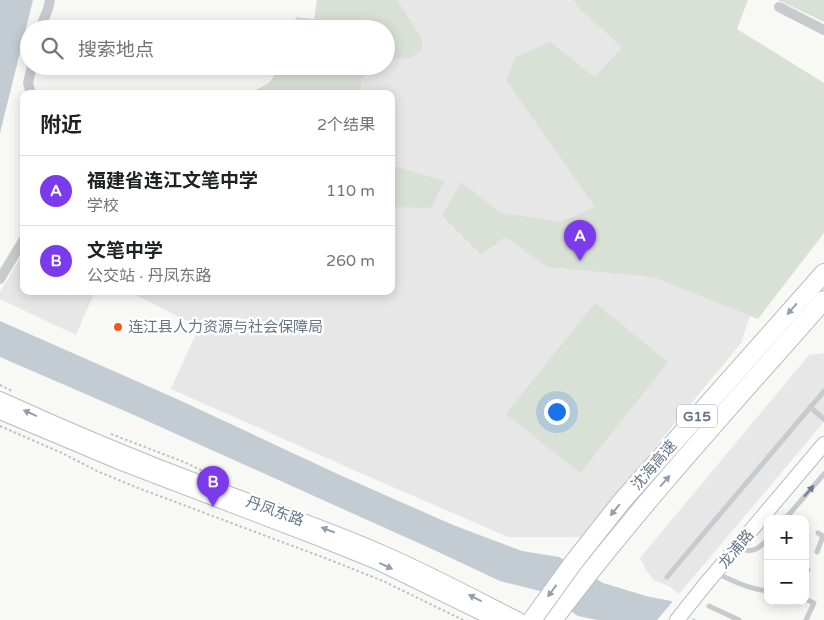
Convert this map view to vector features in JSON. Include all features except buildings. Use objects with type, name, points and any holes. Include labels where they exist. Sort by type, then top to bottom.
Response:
[{"type":"highway","name":"沈海高速","points":[[532,620],[573,563],[622,501],[824,272]]},
{"type":"highway","name":"沈海高速","points":[[553,620],[637,513],[824,300]]},
{"type":"main road","name":"丹凤东路","points":[[0,399],[151,464],[383,552],[519,620]]},
{"type":"main road","name":"丹凤东路","points":[[0,412],[124,464],[370,559],[496,620]]},
{"type":"main road","name":"龙浦路","points":[[677,620],[824,444]]},
{"type":"street","points":[[44,20],[50,0]]},
{"type":"street","points":[[779,7],[824,30]]},
{"type":"street","points":[[30,75],[28,83],[30,90]]},
{"type":"street","points":[[0,279],[20,246]]},
{"type":"lane","points":[[667,577],[824,391]]},
{"type":"lane","points":[[810,407],[824,419]]},
{"type":"lane","points":[[789,515],[824,475]]},
{"type":"lane","points":[[816,552],[823,536],[818,533]]},
{"type":"lane","points":[[737,547],[752,551],[764,543]]},
{"type":"lane","points":[[716,573],[756,590],[764,591]]},
{"type":"lane","points":[[806,620],[814,603],[809,601]]},
{"type":"lane","points":[[709,606],[739,620]]},
{"type":"path","points":[[0,426],[138,488],[384,581],[463,620]]},
{"type":"shaded area","points":[[0,0],[33,0],[28,20],[20,20],[20,52],[0,133]]},
{"type":"shaded area","points":[[317,0],[397,0],[422,39],[422,50],[410,58],[395,59],[395,20],[296,20],[296,17],[314,19]]},
{"type":"shaded area","points":[[390,0],[586,0],[778,230],[741,343],[581,537],[508,537],[171,389],[199,327],[136,295],[395,295],[395,90],[341,90],[354,75],[395,75],[395,20],[387,20]]},
{"type":"shaded area","points":[[574,0],[748,0],[737,29],[824,83],[824,233],[758,319],[653,277],[548,267],[505,237],[481,255],[442,216],[461,182],[501,213],[560,222],[595,207],[506,80],[516,57],[550,42],[595,77],[622,47],[577,6]]},
{"type":"shaded area","points":[[778,0],[824,0],[824,22]]},
{"type":"shaded area","points":[[275,75],[365,75],[360,90],[256,90],[269,83]]},
{"type":"shaded area","points":[[395,166],[444,181],[431,208],[395,207]]},
{"type":"shaded area","points":[[20,259],[20,295],[93,295],[76,335],[0,299],[0,292]]},
{"type":"shaded area","points":[[595,303],[668,362],[580,473],[506,414]]},
{"type":"shaded area","points":[[0,321],[177,399],[342,476],[453,525],[522,551],[559,557],[603,583],[646,596],[671,601],[696,620],[597,620],[578,616],[540,591],[500,581],[134,415],[0,357]]},
{"type":"shaded area","points":[[824,353],[824,422],[679,594],[669,586],[654,580],[640,558],[809,355]]},
{"type":"pier","points":[[674,600],[695,616],[692,620],[657,620]]},
{"type":"place","name":"福建省连江文笔中学","points":[[580,261]]},
{"type":"place","name":"连江县人力资源与社会保障局","points":[[118,327]]},
{"type":"place","name":"文笔中学","points":[[213,507]]}]
